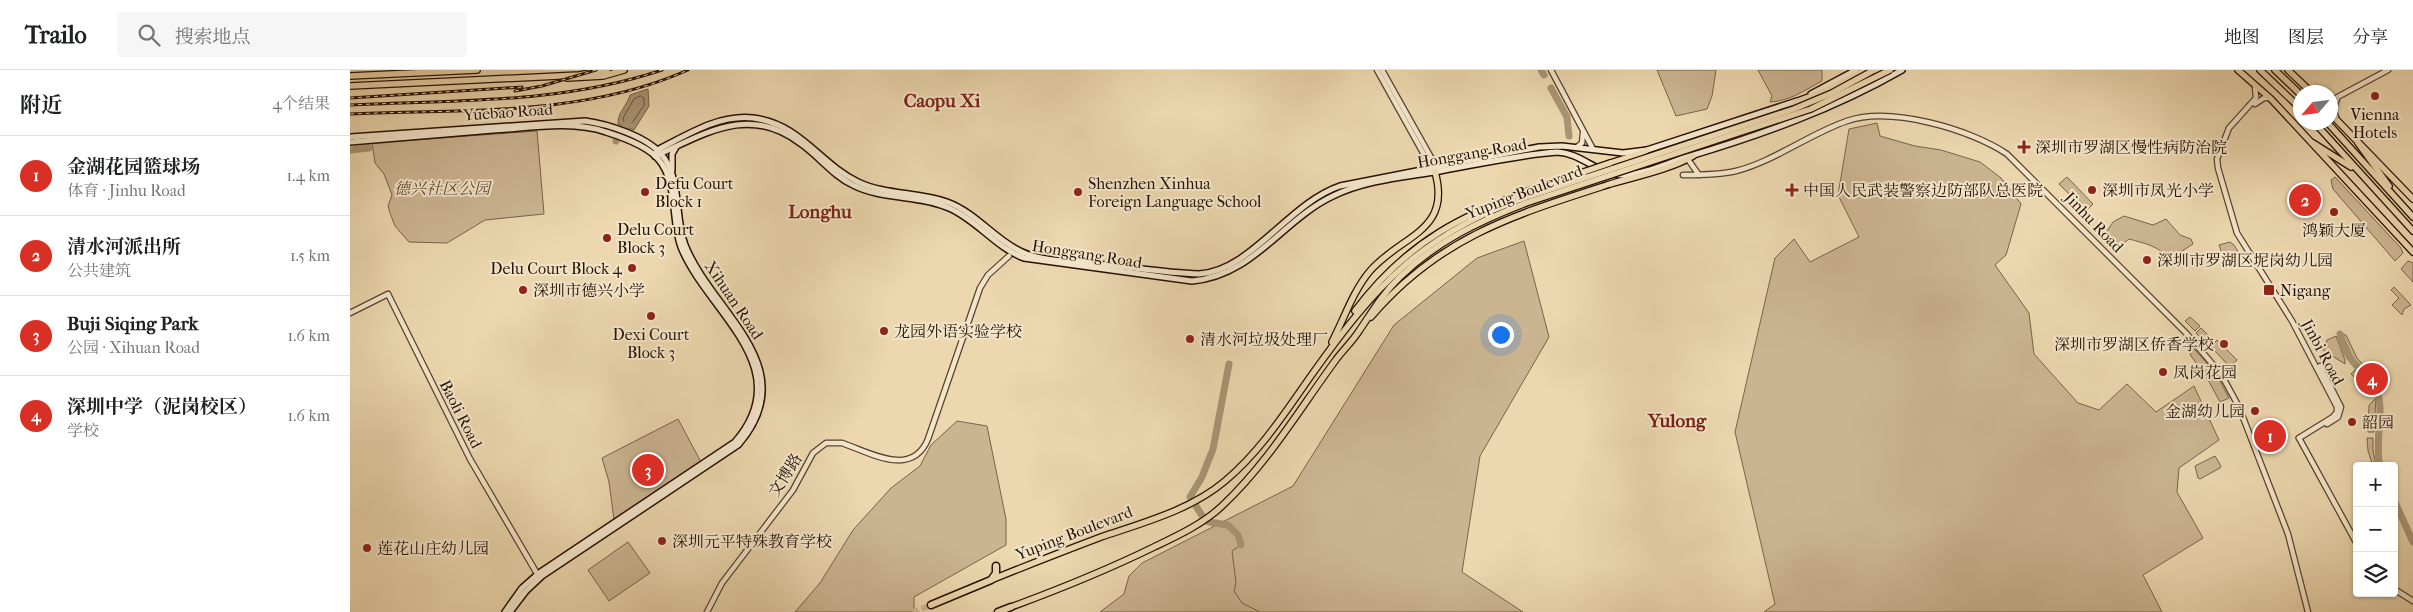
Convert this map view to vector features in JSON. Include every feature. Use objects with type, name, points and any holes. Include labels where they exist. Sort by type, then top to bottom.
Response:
[{"type":"highway","points":[[931,604],[991,580],[996,573],[996,566]]},
{"type":"highway","points":[[998,612],[1011,607]]},
{"type":"main road","points":[[350,76],[477,70]]},
{"type":"main road","points":[[350,86],[580,76],[607,70]]},
{"type":"main road","points":[[555,77],[582,79],[624,70]]},
{"type":"main road","name":"Honggang Road","points":[[658,153],[721,120],[746,118],[762,120],[793,132],[840,171],[856,181],[873,188],[938,199],[954,205],[975,217],[1023,252],[1056,259],[1199,274],[1221,269],[1238,260],[1316,197],[1326,192],[1362,181],[1539,146],[1577,147],[1623,153],[1647,150],[1794,102],[1856,70]]},
{"type":"main road","points":[[1794,102],[1819,94],[1865,70]]},
{"type":"main road","name":"Yuping Boulevard","points":[[991,580],[1166,512],[1212,490],[1234,472],[1275,427],[1357,314],[1402,266],[1437,240],[1461,226],[1525,200],[1794,109],[1845,87],[1874,70]]},
{"type":"main road","name":"Yuping Boulevard","points":[[1011,607],[1119,564],[1169,540],[1220,508],[1240,489],[1259,466],[1389,288],[1431,250],[1457,233],[1525,200],[1810,109],[1890,70]]},
{"type":"main road","points":[[1358,332],[1400,285],[1430,261],[1460,241],[1515,216],[1688,160],[1693,156],[1812,114],[1870,89],[1902,70]]},
{"type":"main road","points":[[2238,70],[2271,99],[2413,252]]},
{"type":"main road","points":[[2256,70],[2269,78]]},
{"type":"main road","points":[[2260,70],[2293,101]]},
{"type":"main road","points":[[2288,70],[2304,85]]},
{"type":"main road","points":[[2278,72],[2293,87]]},
{"type":"main road","name":"Yuebao Road","points":[[350,137],[585,120],[616,128],[633,136],[658,153]]},
{"type":"main road","points":[[2338,121],[2413,199]]},
{"type":"main road","name":"Honggang Road","points":[[658,153],[724,125],[744,124],[769,128],[783,132],[799,142],[833,172],[853,185],[869,191],[948,207],[968,218],[1005,248],[1020,256],[1036,261],[1192,281],[1223,274],[1245,262],[1334,195],[1433,168],[1557,152],[1573,154],[1606,172],[1625,175],[1688,160]]},
{"type":"main road","name":"Yuebao Road","points":[[350,142],[519,128],[585,127],[614,135],[658,153]]},
{"type":"main road","points":[[2321,130],[2413,232]]},
{"type":"main road","points":[[2334,130],[2413,217]]},
{"type":"main road","points":[[2358,142],[2397,199],[2413,212]]},
{"type":"main road","points":[[2313,143],[2359,172]]},
{"type":"main road","points":[[673,180],[672,154],[680,144]]},
{"type":"main road","points":[[1333,341],[1360,304],[1394,266],[1415,248],[1467,215],[1545,185],[1647,150]]},
{"type":"main road","name":"Xihuan Road","points":[[510,612],[539,576],[729,453],[746,436],[757,415],[762,392],[760,368],[756,357],[688,252],[679,224],[673,180],[669,166],[658,153]]},
{"type":"main road","name":"Xihuan Road","points":[[505,612],[522,588],[726,450],[742,434],[754,408],[757,380],[752,358],[684,254],[675,225],[668,176],[658,153]]},
{"type":"main road","points":[[1314,372],[1333,341],[1368,273],[1423,229],[1434,216],[1438,198],[1433,168]]},
{"type":"main road","points":[[1164,278],[1161,273],[1166,270]]},
{"type":"main road","points":[[996,566],[1012,572]]},
{"type":"street","points":[[1377,70],[1433,168]]},
{"type":"street","points":[[1382,70],[1434,161],[1433,168]]},
{"type":"street","points":[[1550,70],[1584,137],[1582,143],[1577,147]]},
{"type":"street","points":[[1550,70],[1593,149]]},
{"type":"street","points":[[2338,97],[2388,70]]},
{"type":"street","name":"Jinbi Road","points":[[2251,80],[2256,88],[2257,96],[2228,128],[2217,159],[2218,168],[2237,233],[2292,321],[2337,407],[2337,412],[2333,417],[2301,438]]},
{"type":"street","name":"Jinbi Road","points":[[2271,99],[2264,98],[2258,101],[2235,122],[2229,133],[2220,164],[2237,229],[2287,306],[2341,407],[2341,414],[2335,420],[2301,438]]},
{"type":"street","name":"Jinhu Road","points":[[1688,160],[1683,175],[1737,171],[1839,124],[1868,116],[1899,118],[1932,124],[1983,140],[2007,154],[2186,333],[2221,374],[2238,407],[2285,526],[2308,612]]},
{"type":"street","points":[[2338,119],[2341,124]]},
{"type":"street","points":[[1688,160],[1699,175]]},
{"type":"street","name":"文博路","points":[[707,612],[722,583],[790,494],[808,460],[819,447],[833,442],[842,443],[893,460],[914,458],[924,449],[980,288],[988,275],[1009,256]]},
{"type":"street","name":"Baoli Road","points":[[350,313],[388,294],[470,459],[539,576]]},
{"type":"street","points":[[2301,438],[2353,531]]},
{"type":"street","points":[[2301,438],[2353,536]]},
{"type":"street","points":[[2398,590],[2413,599]]},
{"type":"green space","points":[[1657,70],[1716,70],[1712,96],[1707,109],[1676,116]]},
{"type":"green space","points":[[1758,70],[1822,70],[1822,81],[1791,97],[1770,102],[1772,96]]},
{"type":"green space","points":[[1877,123],[1880,136],[1915,146],[1941,150],[1980,162],[2001,178],[2021,204],[2006,255],[1995,265],[2029,313],[2034,354],[2078,403],[2099,410],[2127,384],[2156,412],[2194,386],[2219,440],[2179,468],[2177,492],[2203,538],[2143,575],[2162,612],[1764,612],[1775,604],[1735,432],[1775,258],[1794,239],[1810,262],[1859,237],[1838,195],[1849,129]]},
{"type":"green space","name":"德兴社区公园","points":[[537,131],[544,214],[485,220],[447,243],[409,242],[395,226],[388,206],[392,195],[384,174],[375,163],[372,143]]},
{"type":"green space","points":[[2067,177],[2093,204],[2086,211],[2059,184]]},
{"type":"green space","points":[[2335,177],[2401,248],[2403,253],[2395,261],[2333,189],[2331,180]]},
{"type":"green space","points":[[2124,216],[2153,225],[2166,219],[2180,235],[2191,239],[2193,244],[2168,260],[2156,248],[2129,239],[2119,247],[2105,234],[2113,222]]},
{"type":"green space","points":[[1524,241],[1549,337],[1480,456],[1462,572],[1523,612],[1100,612],[1124,594],[1129,576],[1142,563],[1293,486],[1394,325],[1477,258]]},
{"type":"green space","points":[[2230,242],[2239,253],[2224,259],[2219,245]]},
{"type":"green space","points":[[2408,261],[2413,263],[2413,282],[2401,269]]},
{"type":"green space","points":[[2394,287],[2411,305],[2404,309],[2402,315],[2392,305],[2399,298],[2391,290]]},
{"type":"green space","points":[[2190,317],[2200,326],[2195,331],[2185,321]]},
{"type":"green space","points":[[2201,328],[2211,338],[2206,343],[2196,333]]},
{"type":"green space","points":[[2342,334],[2346,335],[2357,358],[2380,383],[2377,386],[2353,359]]},
{"type":"green space","points":[[2336,336],[2345,364],[2323,350],[2327,340]]},
{"type":"green space","points":[[2186,340],[2215,372],[2229,398],[2220,402],[2207,378],[2191,356]]},
{"type":"green space","points":[[2217,340],[2237,360],[2230,367],[2211,347]]},
{"type":"green space","points":[[2355,370],[2372,390],[2366,395],[2363,385],[2351,374]]},
{"type":"green space","points":[[2376,398],[2374,432],[2368,432],[2369,405]]},
{"type":"green space","points":[[678,419],[701,462],[614,520],[609,482],[602,458]]},
{"type":"green space","points":[[957,421],[987,426],[1006,519],[1006,545],[914,597],[914,612],[795,612],[820,583],[853,530],[891,488],[920,466],[931,445]]},
{"type":"green space","points":[[2274,424],[2282,440],[2265,449],[2257,433]]},
{"type":"green space","points":[[2367,438],[2373,438],[2375,462],[2372,462]]},
{"type":"green space","points":[[2215,456],[2221,466],[2220,468],[2200,479],[2198,478],[2195,466]]},
{"type":"green space","points":[[628,542],[650,573],[609,601],[588,570]]},
{"type":"water","points":[[648,89],[649,106],[634,130],[618,124],[619,116],[630,95]]},
{"type":"waterway","points":[[1541,70],[1544,75]]},
{"type":"waterway","points":[[1551,88],[1567,117],[1569,136]]},
{"type":"waterway","points":[[616,141],[629,121]]},
{"type":"waterway","points":[[350,150],[369,148]]},
{"type":"waterway","points":[[2340,334],[2347,354],[2373,384],[2377,392],[2380,408],[2379,462]]},
{"type":"waterway","points":[[1229,364],[1213,449],[1202,477],[1190,497],[1205,520],[1228,525],[1238,535],[1241,545]]},
{"type":"waterway","points":[[2397,507],[2413,542]]},
{"type":"waterway","points":[[1241,545],[1232,551],[1236,583],[1234,591],[1242,603],[1260,612]]},
{"type":"tunnel","points":[[913,612],[931,605]]},
{"type":"railway","points":[[515,91],[542,86],[596,70]]},
{"type":"railway","points":[[350,105],[468,101],[546,95],[624,81],[662,70]]},
{"type":"railway","points":[[350,114],[522,108],[564,103],[607,96],[648,85],[688,70]]},
{"type":"railway","points":[[350,98],[522,87]]},
{"type":"place","name":"Vienna Hotels","points":[[2375,96]]},
{"type":"place","name":"深圳市罗湖区慢性病防治院","points":[[2024,147]]},
{"type":"place","name":"中国人民武装警察边防部队总医院","points":[[1792,190]]},
{"type":"place","name":"深圳市凤光小学","points":[[2092,190]]},
{"type":"place","name":"Defu Court Block 1","points":[[645,192]]},
{"type":"place","name":"Shenzhen Xinhua Foreign Language School","points":[[1078,192]]},
{"type":"place","name":"清水河派出所","points":[[2305,200]]},
{"type":"place","name":"鸿颖大厦","points":[[2334,212]]},
{"type":"place","name":"Delu Court Block 3","points":[[607,238]]},
{"type":"place","name":"深圳市罗湖区坭岗幼儿园","points":[[2147,260]]},
{"type":"place","name":"Delu Court Block 4","points":[[632,268]]},
{"type":"place","name":"深圳市德兴小学","points":[[523,290]]},
{"type":"place","name":"Nigang","points":[[2269,290]]},
{"type":"place","name":"Dexi Court Block 3","points":[[651,316]]},
{"type":"place","name":"龙园外语实验学校","points":[[884,331]]},
{"type":"place","name":"清水河垃圾处理厂","points":[[1190,339]]},
{"type":"place","name":"深圳市罗湖区侨香学校","points":[[2224,344]]},
{"type":"place","name":"凤岗花园","points":[[2163,372]]},
{"type":"place","name":"深圳中学（泥岗校区）","points":[[2372,379]]},
{"type":"place","name":"金湖幼儿园","points":[[2255,411]]},
{"type":"place","name":"韶园","points":[[2352,422]]},
{"type":"place","name":"金湖花园篮球场","points":[[2270,436]]},
{"type":"place","name":"Buji Siqing Park","points":[[648,470]]},
{"type":"place","name":"深圳元平特殊教育学校","points":[[662,541]]},
{"type":"place","name":"莲花山庄幼儿园","points":[[367,548]]},
{"type":"district","name":"Caopu Xi","points":[[942,101]]},
{"type":"district","name":"Longhu","points":[[820,212]]},
{"type":"district","name":"Yulong","points":[[1677,421]]}]
